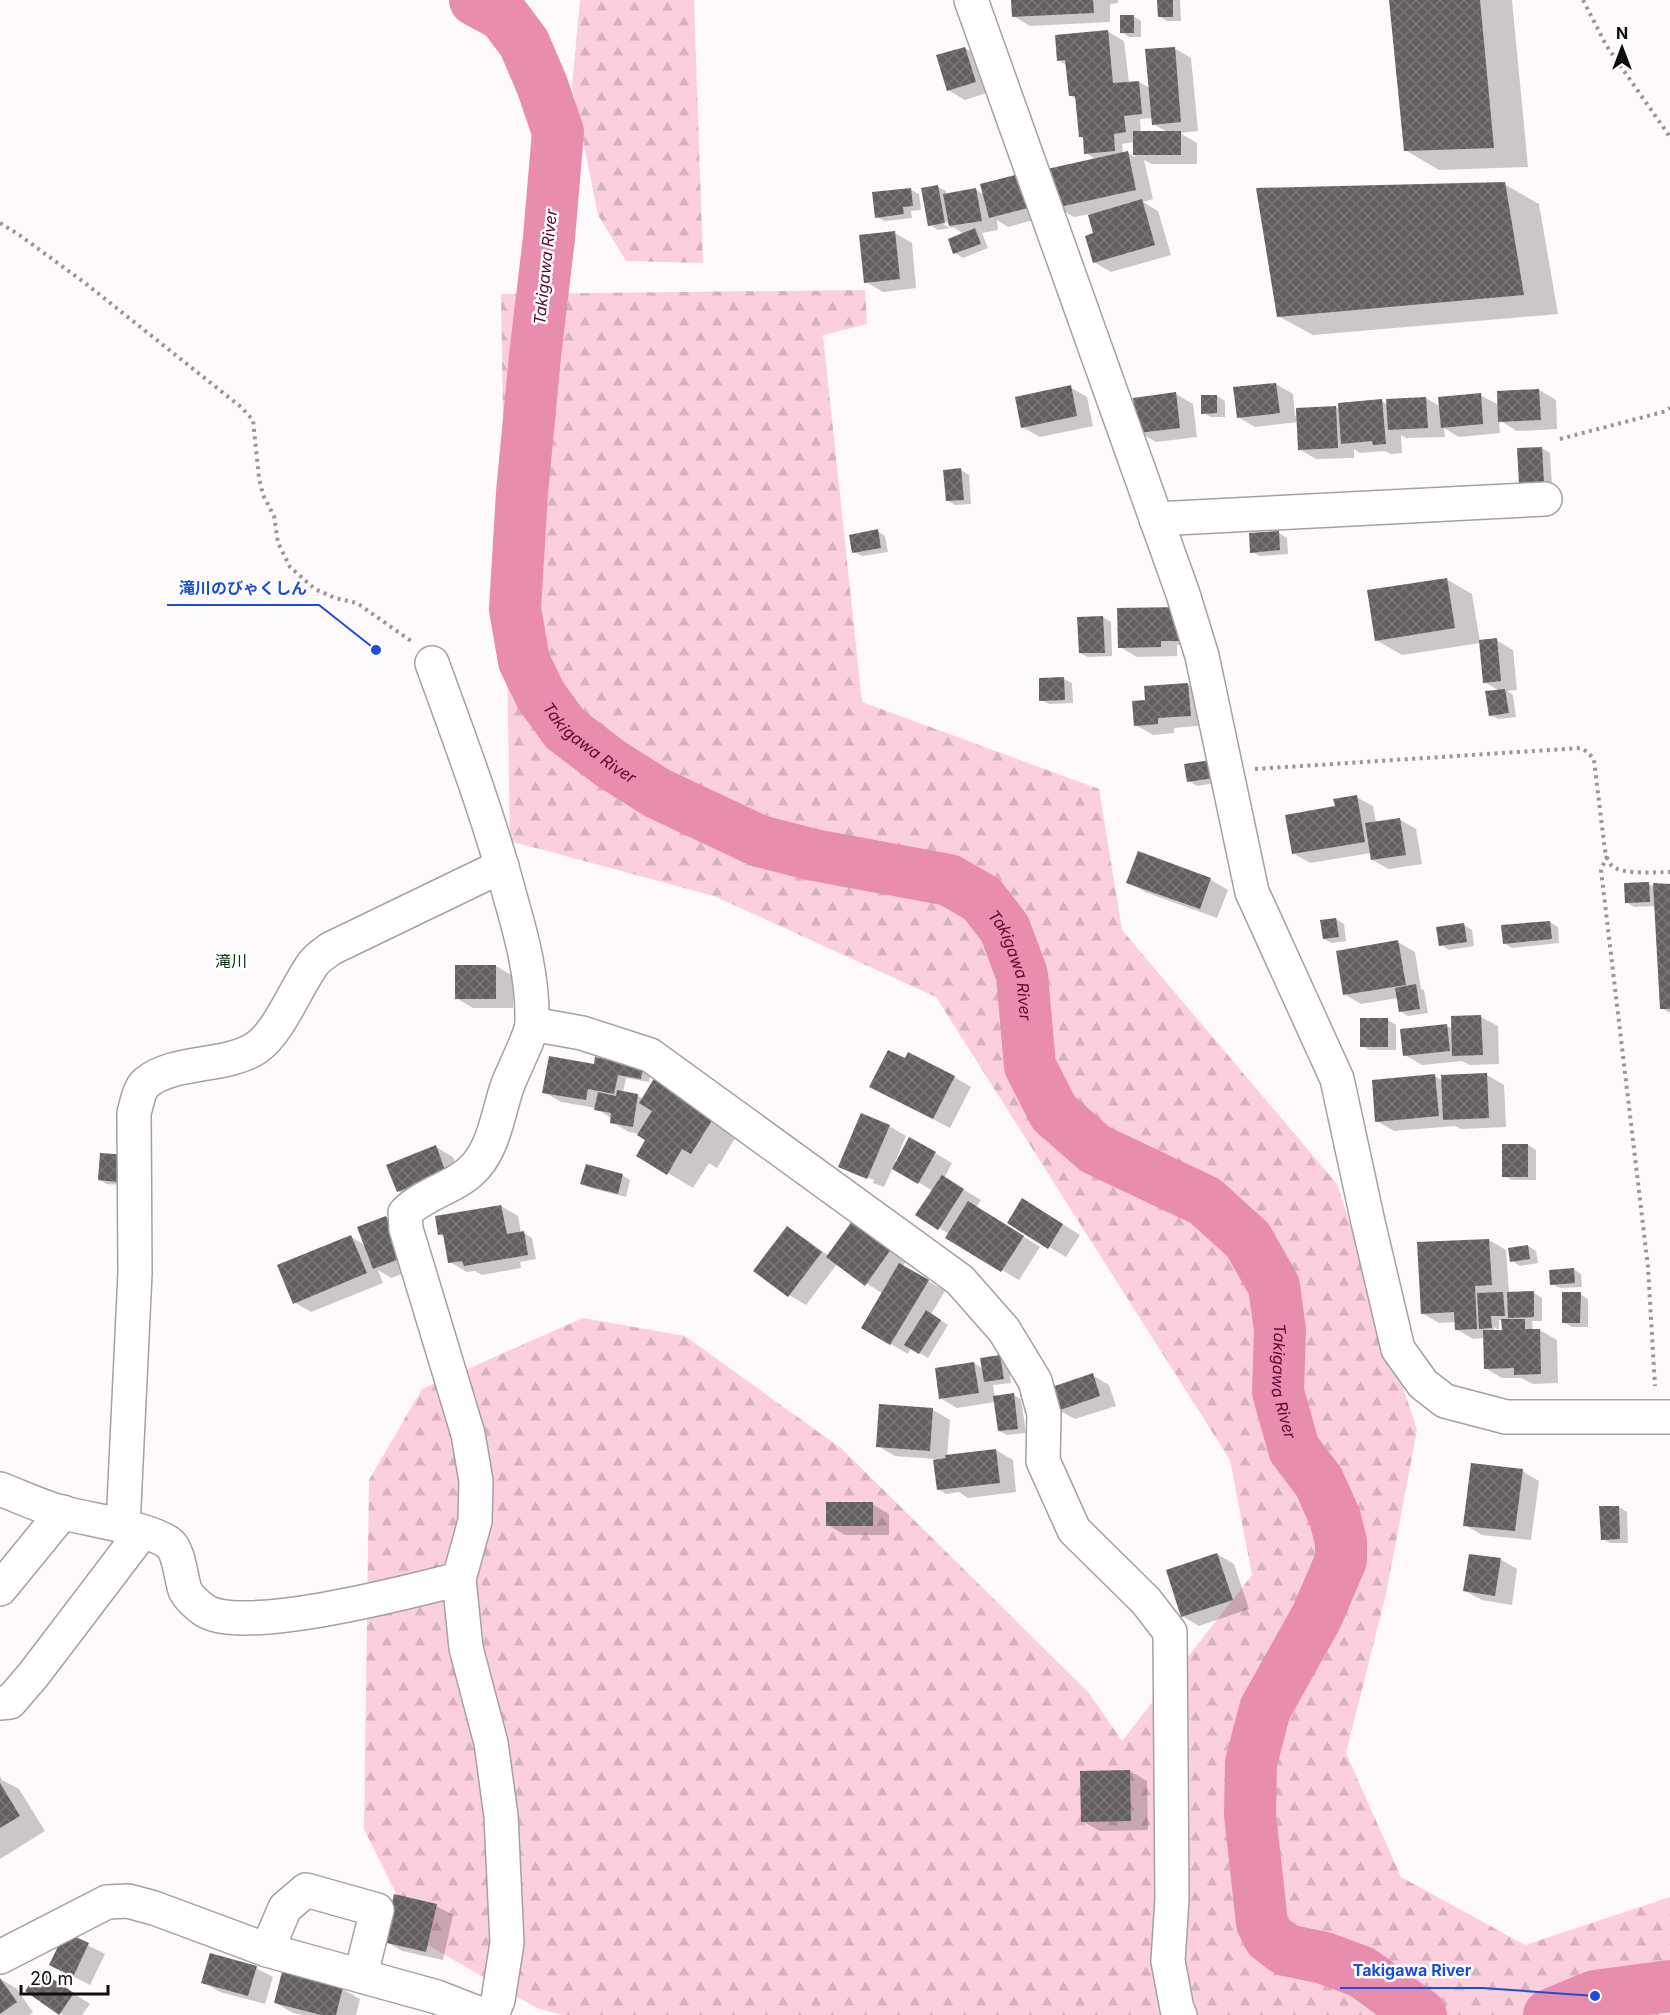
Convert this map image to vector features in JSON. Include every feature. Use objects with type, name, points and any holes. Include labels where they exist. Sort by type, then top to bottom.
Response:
[{"type":"street","points":[[971,0],[1183,594],[1202,656],[1228,770],[1252,892],[1337,1079],[1398,1349],[1423,1384],[1445,1401],[1506,1417],[1664,1417]]},
{"type":"street","points":[[1156,519],[1545,499]]},
{"type":"street","points":[[432,663],[468,759],[502,866],[527,958],[532,1024],[506,1087],[493,1136],[477,1164],[460,1181],[415,1203],[405,1213],[406,1229],[468,1434],[476,1481],[475,1521],[459,1579],[465,1648],[491,1743],[501,1816],[507,1943],[498,2000],[492,2015]]},
{"type":"street","points":[[0,1702],[10,1702],[34,1674],[133,1530],[134,1113],[145,1083],[162,1074],[240,1056],[258,1048],[273,1030],[314,963],[330,949],[502,866]]},
{"type":"street","points":[[532,1024],[582,1033],[650,1055],[960,1280],[1004,1330],[1035,1381],[1044,1414],[1043,1461],[1074,1530],[1146,1601],[1170,1632],[1172,1899],[1168,1961],[1180,2015]]},
{"type":"street","points":[[0,1489],[63,1512],[133,1530],[171,1544],[186,1592],[205,1611],[226,1618],[259,1618],[360,1603],[459,1579]]},
{"type":"street","points":[[0,1589],[63,1512]]},
{"type":"street","points":[[267,1950],[285,1908],[306,1890],[377,1910],[361,1974]]},
{"type":"street","points":[[0,1957],[106,1902],[128,1901],[154,1908],[267,1950],[361,1974],[437,1997],[483,2015]]},
{"type":"path","points":[[1583,0],[1606,45],[1670,136]]},
{"type":"path","points":[[0,223],[85,283],[241,407],[252,420],[263,495],[274,516],[278,543],[290,567],[315,589],[335,598],[357,603],[419,648],[432,663]]},
{"type":"path","points":[[1560,439],[1663,412],[1670,408]]},
{"type":"path","points":[[1228,770],[1580,748],[1588,752],[1594,760],[1607,856],[1611,865],[1622,871],[1670,872]]},
{"type":"path","points":[[1607,856],[1602,870],[1664,1417]]},
{"type":"green space","points":[[580,0],[694,0],[703,263],[626,261],[598,215],[572,86]]},
{"type":"green space","points":[[865,290],[867,324],[823,335],[862,702],[1099,789],[1122,930],[1337,1184],[1417,1430],[1386,1594],[1346,1753],[1401,1877],[1525,1945],[1670,1897],[1670,2015],[563,2015],[537,2008],[419,1940],[364,1829],[369,1480],[422,1389],[583,1318],[685,1336],[842,1449],[1089,1693],[1122,1741],[1252,1575],[1230,1460],[936,997],[714,896],[510,841],[501,294]]},
{"type":"building","points":[[1011,0],[1093,0],[1094,13],[1012,17]]},
{"type":"building","points":[[1157,0],[1173,0],[1173,17],[1158,17]]},
{"type":"building","points":[[1389,0],[1480,0],[1494,148],[1404,151]]},
{"type":"building","points":[[1120,15],[1134,15],[1134,33],[1120,33]]},
{"type":"building","points":[[1108,30],[1113,83],[1139,81],[1142,114],[1124,116],[1126,132],[1114,134],[1115,151],[1084,154],[1083,137],[1079,137],[1075,96],[1069,96],[1065,60],[1057,61],[1055,35]]},
{"type":"building","points":[[965,47],[976,82],[947,91],[936,55]]},
{"type":"building","points":[[1175,47],[1181,122],[1152,125],[1145,49]]},
{"type":"building","points":[[1133,131],[1181,131],[1181,155],[1133,155]]},
{"type":"building","points":[[1128,151],[1136,190],[1055,208],[1047,169]]},
{"type":"building","points":[[1019,174],[1028,208],[989,218],[980,184]]},
{"type":"building","points":[[1505,182],[1524,295],[1277,317],[1256,188]]},
{"type":"building","points":[[938,185],[945,223],[928,226],[921,188]]},
{"type":"building","points":[[911,188],[913,206],[903,207],[904,214],[875,218],[872,192]]},
{"type":"building","points":[[976,188],[982,221],[949,226],[943,194]]},
{"type":"building","points":[[1142,199],[1155,245],[1093,263],[1085,236],[1093,233],[1088,215]]},
{"type":"building","points":[[975,228],[981,244],[953,254],[948,239]]},
{"type":"building","points":[[895,231],[900,279],[864,283],[859,235]]},
{"type":"building","points":[[1276,383],[1280,413],[1237,418],[1233,387]]},
{"type":"building","points":[[1071,385],[1077,416],[1021,428],[1015,397]]},
{"type":"building","points":[[1539,389],[1541,420],[1498,422],[1497,391]]},
{"type":"building","points":[[1176,392],[1180,428],[1138,433],[1133,398]]},
{"type":"building","points":[[1481,393],[1483,424],[1441,428],[1438,397]]},
{"type":"building","points":[[1201,395],[1217,395],[1217,413],[1201,414]]},
{"type":"building","points":[[1426,397],[1428,428],[1388,430],[1386,399]]},
{"type":"building","points":[[1382,399],[1386,444],[1373,445],[1372,441],[1341,444],[1338,403]]},
{"type":"building","points":[[1336,406],[1338,448],[1298,450],[1296,408]]},
{"type":"building","points":[[1542,447],[1544,483],[1519,484],[1517,448]]},
{"type":"building","points":[[961,468],[964,500],[946,501],[943,470]]},
{"type":"building","points":[[878,529],[881,548],[852,553],[849,535]]},
{"type":"building","points":[[1279,531],[1280,550],[1250,553],[1249,533]]},
{"type":"building","points":[[1447,578],[1455,628],[1375,641],[1367,590]]},
{"type":"building","points":[[1181,607],[1181,641],[1161,641],[1161,647],[1118,648],[1117,608]]},
{"type":"building","points":[[1103,616],[1105,653],[1079,653],[1077,617]]},
{"type":"building","points":[[1497,638],[1501,681],[1483,683],[1479,640]]},
{"type":"building","points":[[1064,677],[1065,700],[1039,701],[1039,678]]},
{"type":"building","points":[[1188,683],[1191,716],[1158,718],[1158,724],[1134,726],[1132,701],[1145,700],[1144,686]]},
{"type":"building","points":[[1505,689],[1509,713],[1489,716],[1485,691]]},
{"type":"building","points":[[1211,760],[1214,778],[1187,782],[1184,764]]},
{"type":"building","points":[[1357,795],[1365,842],[1292,854],[1285,815],[1335,806],[1333,799]]},
{"type":"building","points":[[1400,818],[1406,855],[1371,860],[1365,823]]},
{"type":"building","points":[[1138,851],[1211,878],[1200,909],[1126,883]]},
{"type":"building","points":[[1649,882],[1650,902],[1625,903],[1624,883]]},
{"type":"building","points":[[1653,883],[1670,884],[1670,1009],[1660,1009]]},
{"type":"building","points":[[1336,918],[1339,937],[1323,939],[1320,920]]},
{"type":"building","points":[[1550,921],[1552,939],[1503,944],[1501,925]]},
{"type":"building","points":[[1464,923],[1467,942],[1439,946],[1436,927]]},
{"type":"building","points":[[1398,940],[1406,985],[1343,995],[1336,951]]},
{"type":"building","points":[[455,965],[496,965],[496,999],[455,999]]},
{"type":"building","points":[[1416,984],[1420,1009],[1399,1012],[1395,988]]},
{"type":"building","points":[[1481,1015],[1483,1055],[1452,1056],[1451,1016]]},
{"type":"building","points":[[1360,1018],[1388,1018],[1388,1047],[1360,1047]]},
{"type":"building","points":[[1447,1024],[1450,1051],[1403,1056],[1400,1029]]},
{"type":"building","points":[[888,1050],[905,1058],[908,1052],[955,1076],[933,1119],[869,1087]]},
{"type":"building","points":[[549,1056],[594,1064],[595,1057],[621,1062],[645,1057],[641,1079],[618,1075],[614,1094],[588,1089],[586,1100],[542,1093]]},
{"type":"building","points":[[1487,1073],[1489,1118],[1443,1120],[1441,1075]]},
{"type":"building","points":[[1435,1074],[1439,1116],[1375,1122],[1372,1080]]},
{"type":"building","points":[[655,1077],[716,1114],[691,1154],[682,1149],[667,1175],[636,1156],[645,1140],[637,1135],[652,1111],[639,1103]]},
{"type":"building","points":[[617,1090],[638,1094],[633,1127],[610,1123],[611,1113],[594,1110],[598,1092],[616,1096]]},
{"type":"building","points":[[861,1113],[890,1125],[867,1179],[838,1167]]},
{"type":"building","points":[[909,1137],[936,1152],[918,1184],[892,1169]]},
{"type":"building","points":[[1502,1144],[1528,1144],[1528,1177],[1502,1177]]},
{"type":"building","points":[[436,1145],[446,1173],[397,1192],[386,1165]]},
{"type":"building","points":[[100,1153],[129,1155],[126,1183],[98,1180]]},
{"type":"building","points":[[586,1164],[623,1174],[618,1194],[580,1184]]},
{"type":"building","points":[[942,1175],[964,1189],[938,1230],[915,1215]]},
{"type":"building","points":[[1022,1198],[1063,1224],[1048,1249],[1007,1223]]},
{"type":"building","points":[[968,1201],[1024,1236],[1001,1272],[945,1238]]},
{"type":"building","points":[[501,1205],[507,1234],[524,1231],[528,1255],[464,1266],[462,1261],[448,1263],[443,1234],[438,1235],[435,1216]]},
{"type":"building","points":[[386,1216],[402,1258],[373,1269],[357,1227]]},
{"type":"building","points":[[855,1217],[894,1245],[865,1286],[826,1257]]},
{"type":"building","points":[[787,1226],[822,1252],[788,1297],[753,1271]]},
{"type":"building","points":[[351,1235],[367,1273],[293,1304],[277,1265]]},
{"type":"building","points":[[1489,1239],[1492,1285],[1475,1286],[1477,1329],[1455,1330],[1454,1312],[1421,1314],[1417,1242]]},
{"type":"building","points":[[1528,1245],[1530,1259],[1510,1262],[1508,1248]]},
{"type":"building","points":[[899,1263],[929,1280],[890,1345],[861,1328]]},
{"type":"building","points":[[1574,1268],[1575,1283],[1550,1285],[1549,1270]]},
{"type":"building","points":[[1534,1291],[1534,1317],[1508,1318],[1507,1292]]},
{"type":"building","points":[[1503,1292],[1505,1316],[1491,1316],[1492,1328],[1479,1329],[1477,1293]]},
{"type":"building","points":[[1562,1292],[1581,1292],[1580,1323],[1562,1323]]},
{"type":"building","points":[[926,1310],[941,1320],[919,1354],[904,1345]]},
{"type":"building","points":[[1501,1319],[1525,1319],[1525,1329],[1540,1329],[1541,1374],[1514,1375],[1514,1368],[1484,1369],[1483,1330],[1502,1330]]},
{"type":"building","points":[[1000,1355],[1004,1379],[984,1382],[980,1358]]},
{"type":"building","points":[[974,1362],[979,1393],[939,1399],[935,1368]]},
{"type":"building","points":[[1093,1373],[1100,1396],[1057,1411],[1049,1388]]},
{"type":"building","points":[[1014,1393],[1018,1429],[998,1431],[993,1396]]},
{"type":"building","points":[[879,1404],[933,1408],[930,1451],[876,1447]]},
{"type":"building","points":[[996,1449],[1000,1483],[937,1490],[933,1460],[946,1458],[945,1455]]},
{"type":"building","points":[[1471,1463],[1523,1469],[1515,1531],[1463,1526]]},
{"type":"building","points":[[826,1502],[873,1502],[873,1526],[826,1526]]},
{"type":"building","points":[[1599,1506],[1619,1506],[1620,1539],[1601,1540]]},
{"type":"building","points":[[1217,1553],[1233,1600],[1181,1617],[1166,1570]]},
{"type":"building","points":[[1469,1554],[1501,1558],[1495,1596],[1463,1591]]},
{"type":"building","points":[[1130,1770],[1131,1821],[1081,1822],[1080,1771]]},
{"type":"building","points":[[0,1783],[20,1816],[0,1828]]},
{"type":"building","points":[[394,1894],[437,1904],[426,1952],[383,1942]]},
{"type":"building","points":[[65,1932],[89,1943],[73,1977],[49,1965]]},
{"type":"building","points":[[210,1953],[257,1966],[248,1996],[201,1983]]},
{"type":"building","points":[[39,1970],[74,1993],[59,2015],[25,1991]]},
{"type":"building","points":[[282,1972],[343,1987],[336,2015],[321,2015],[274,2003]]},
{"type":"building","points":[[0,1978],[17,2002],[0,2014]]},
{"type":"waterway","name":"Takigawa River","points":[[475,0],[503,15],[524,43],[542,85],[558,132],[522,493],[515,609],[524,661],[541,696],[565,729],[611,764],[657,793],[759,841],[814,855],[949,880],[982,899],[1005,929],[1022,975],[1030,1066],[1054,1113],[1095,1149],[1205,1201],[1248,1240],[1274,1286],[1280,1330],[1278,1392],[1294,1449],[1319,1482],[1335,1518],[1341,1542],[1341,1560],[1317,1616],[1265,1709],[1251,1763],[1250,1815],[1262,1923],[1269,1937],[1286,1950],[1324,1958],[1362,1972],[1421,2015]]},
{"type":"waterway","name":"Takigawa River","points":[[1549,2015],[1595,1996],[1670,1986]]},
{"type":"place","name":"滝川のびゃくしん","points":[[376,650]]},
{"type":"place","name":"Takigawa River","points":[[1595,1996]]},
{"type":"district","name":"滝川","points":[[231,961]]}]
